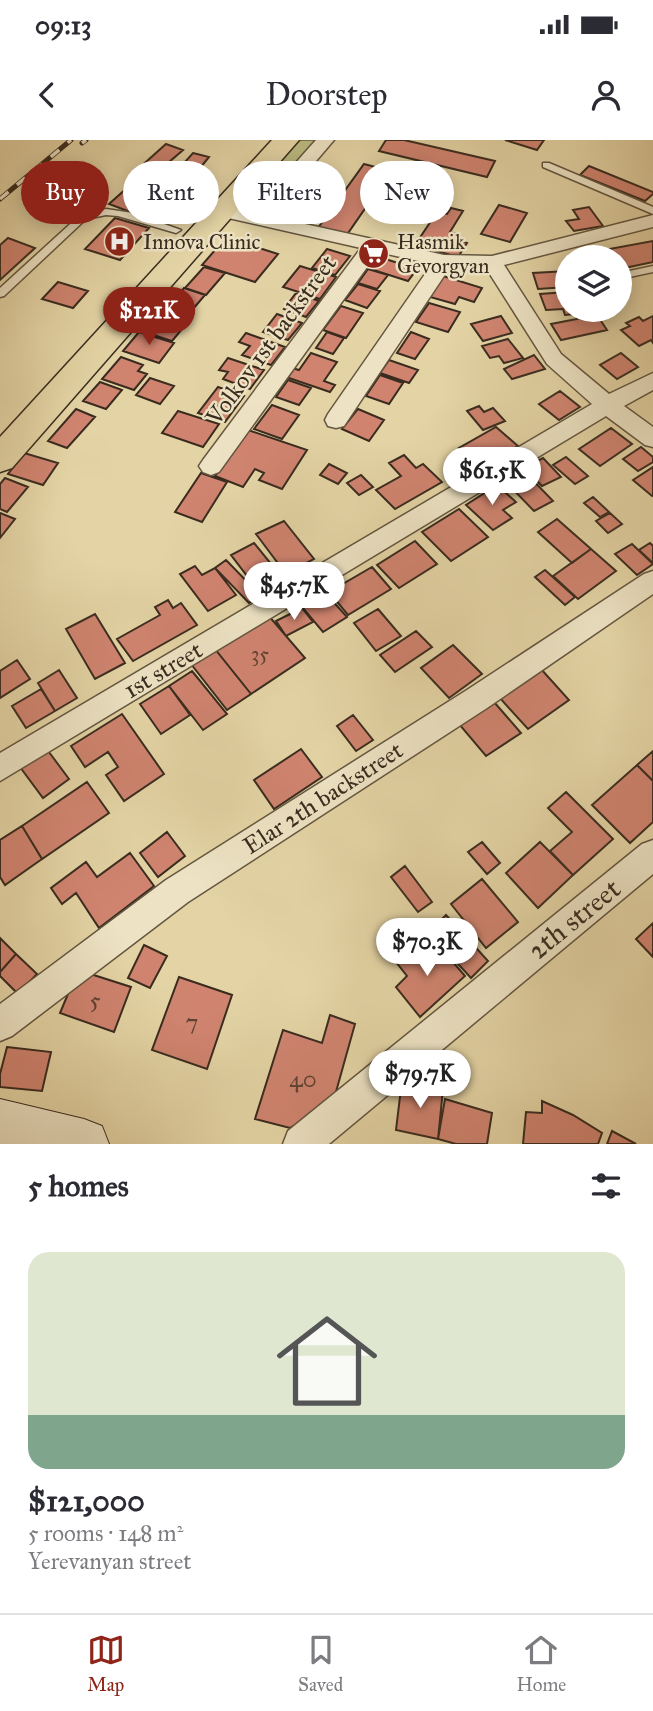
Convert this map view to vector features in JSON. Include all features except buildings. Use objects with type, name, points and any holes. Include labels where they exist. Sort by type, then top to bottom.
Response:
[{"type":"main road","points":[[219,196],[259,140]]},
{"type":"main road","points":[[219,201],[286,140]]},
{"type":"main road","points":[[0,420],[176,230],[186,224]]},
{"type":"main road","points":[[0,459],[197,224]]},
{"type":"main road","points":[[0,1124],[84,1144]]},
{"type":"street","points":[[307,161],[325,140]]},
{"type":"street","points":[[273,224],[444,261],[492,262],[653,221]]},
{"type":"street","name":"Volkov 1st backstreet","points":[[211,466],[373,246]]},
{"type":"street","points":[[336,420],[444,261]]},
{"type":"street","points":[[492,262],[554,359],[607,405],[653,439]]},
{"type":"street","name":"1st street","points":[[0,768],[607,405],[653,381]]},
{"type":"street","name":"Elar 2th backstreet","points":[[0,1024],[177,891],[477,699],[653,581]]},
{"type":"street","name":"2th street","points":[[301,1144],[653,855]]},
{"type":"lane","points":[[546,165],[653,211]]},
{"type":"lane","points":[[0,294],[83,217],[96,211],[110,210],[176,230]]},
{"type":"lane","points":[[632,273],[653,269]]},
{"type":"green space","points":[[297,140],[322,140],[302,161],[279,161]]},
{"type":"railway","points":[[0,199],[71,140]]},
{"type":"railway","points":[[82,143],[86,140]]},
{"type":"place","name":"Innova Clinic","points":[[120,242]]},
{"type":"place","name":"Hasmik Gevorgyan","points":[[374,254]]}]
